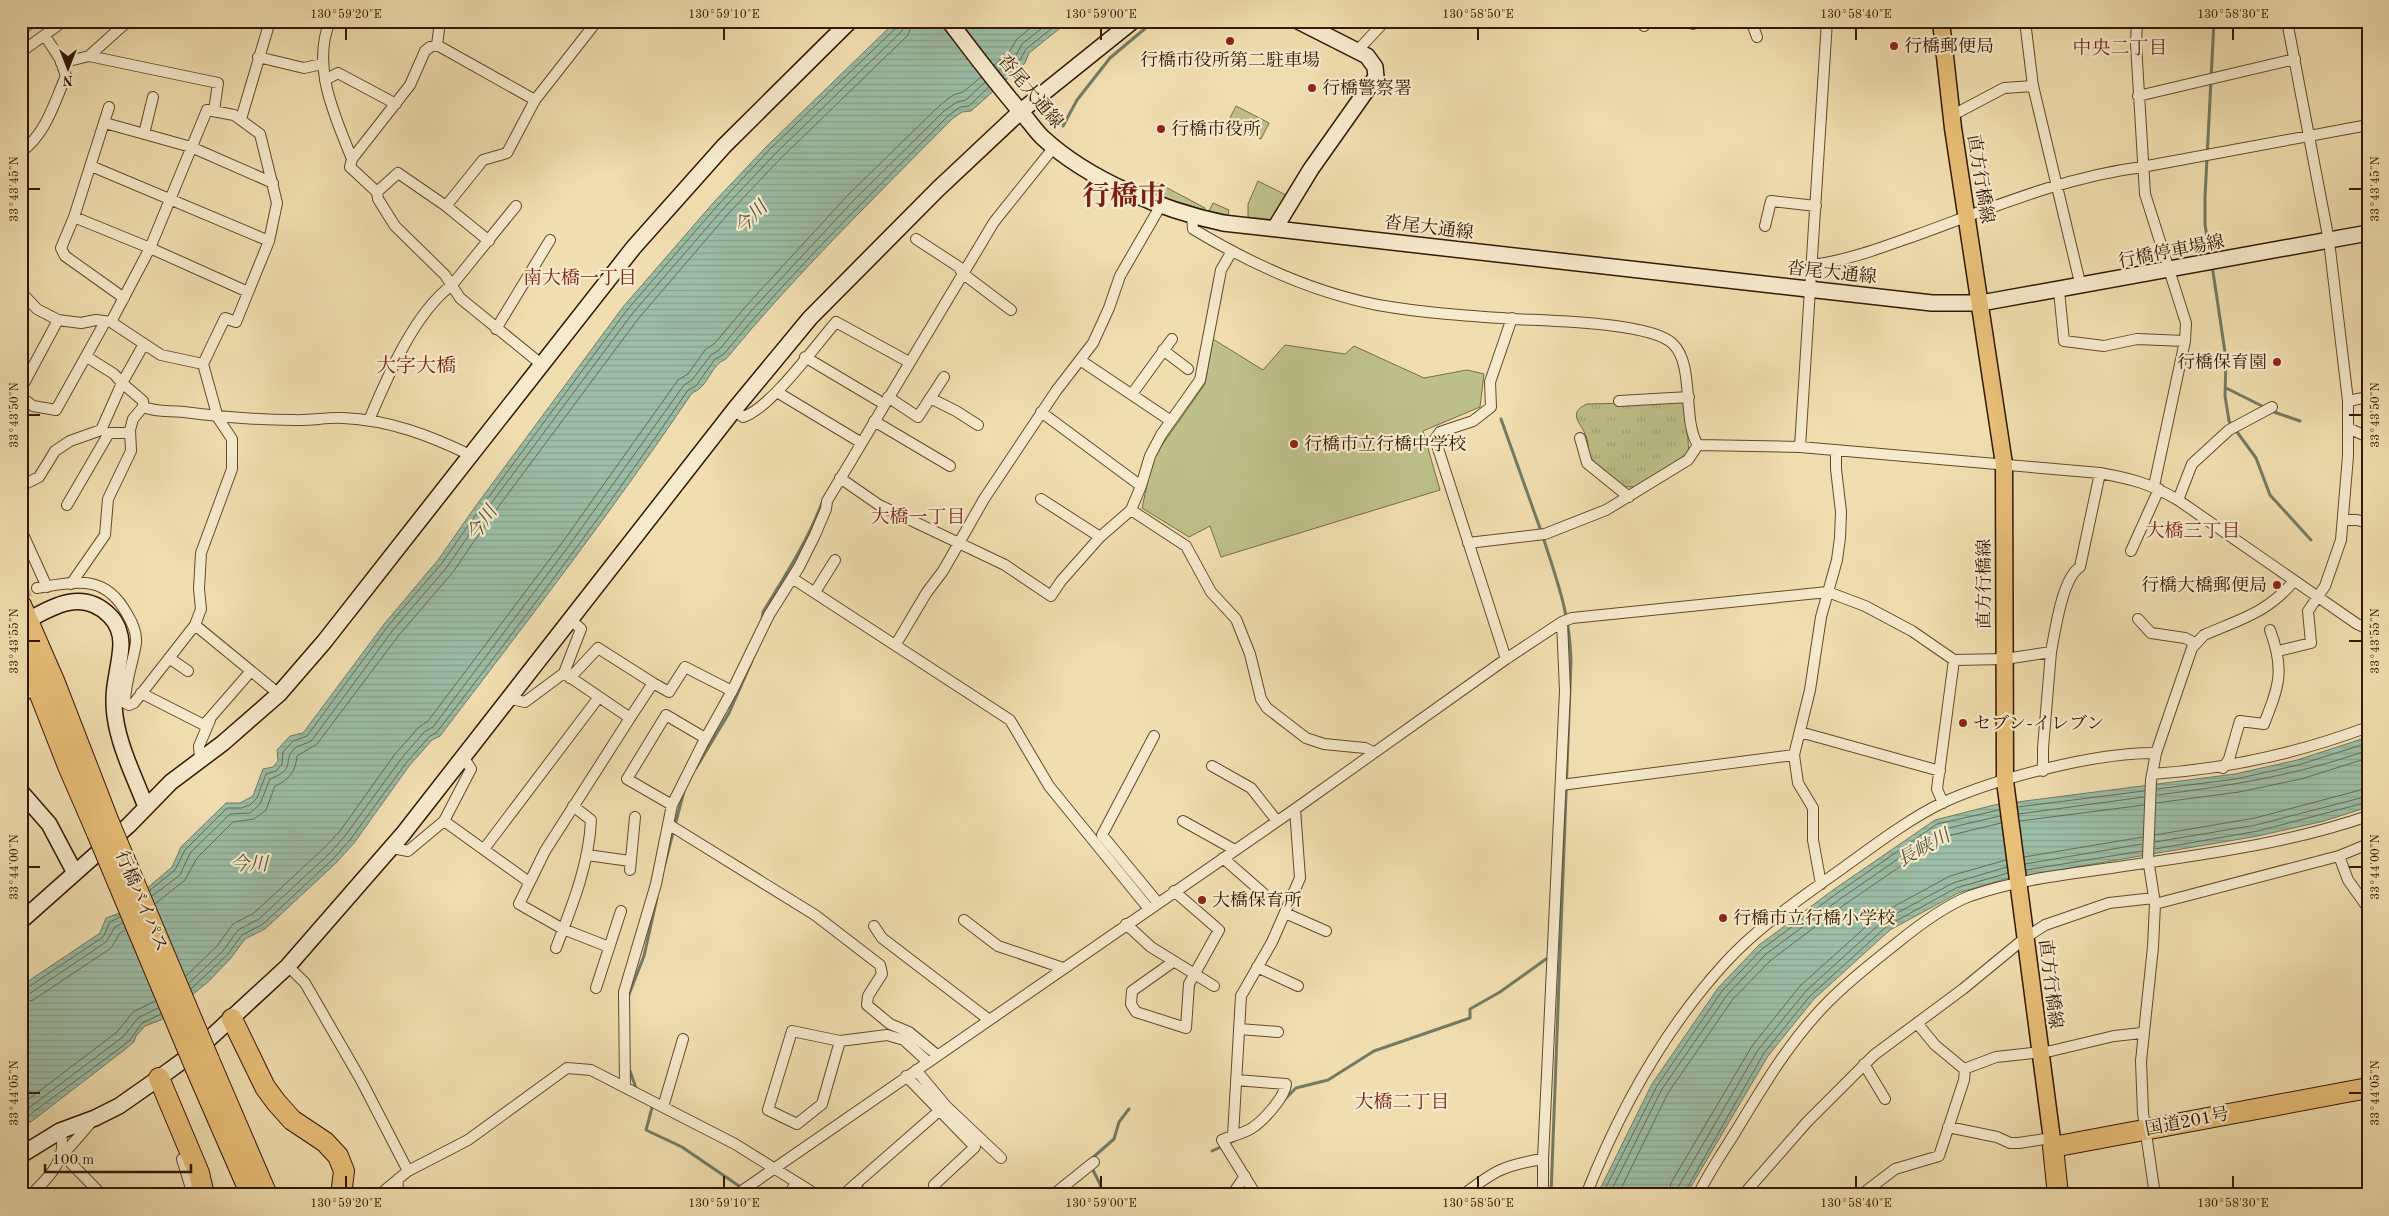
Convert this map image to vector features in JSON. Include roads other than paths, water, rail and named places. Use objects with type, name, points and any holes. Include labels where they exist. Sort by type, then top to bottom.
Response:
[{"type":"highway","name":"行橋バイパス","points":[[24,613],[55,683],[103,829],[203,1064],[251,1195]]},
{"type":"highway","name":"行橋バイパス","points":[[21,646],[30,690],[68,766],[103,829]]},
{"type":"highway","points":[[232,1020],[265,1087],[276,1102],[292,1120],[325,1142],[338,1156],[344,1171],[341,1195]]},
{"type":"highway","name":"行橋バイパス","points":[[203,1064],[267,1195]]},
{"type":"highway","points":[[160,1078],[199,1173],[204,1195]]},
{"type":"highway","name":"国道201号","points":[[2052,1143],[2146,1129],[2368,1088]]},
{"type":"highway","points":[[2052,1143],[2058,1195]]},
{"type":"main road","name":"直方行橋線","points":[[1941,21],[1951,116],[1981,303],[2004,464],[2006,787],[2052,1143]]},
{"type":"street","points":[[21,52],[64,21]]},
{"type":"street","points":[[88,56],[128,21]]},
{"type":"street","points":[[241,119],[270,21]]},
{"type":"street","points":[[330,21],[324,44],[322,64],[337,121],[352,159]]},
{"type":"street","points":[[437,45],[440,21]]},
{"type":"street","points":[[446,206],[483,160],[507,153],[535,100],[597,21]]},
{"type":"street","points":[[21,921],[171,782],[230,738],[279,694],[324,642],[596,294],[724,146],[850,21]]},
{"type":"street","name":"沓尾大通線","points":[[949,21],[1010,99],[1040,135],[1054,147],[1095,174],[1161,205],[1192,216],[1223,223],[1932,303],[1981,303]]},
{"type":"street","points":[[21,1155],[60,1131],[95,1118],[118,1106],[160,1078],[196,1051],[232,1020],[288,966],[392,848],[511,699],[734,410],[810,318],[938,189],[1021,111],[1133,21]]},
{"type":"street","points":[[1275,228],[1311,168],[1376,76],[1375,67],[1367,56],[1298,21]]},
{"type":"street","points":[[1358,50],[1385,21]]},
{"type":"street","points":[[1751,21],[1758,37]]},
{"type":"street","points":[[1800,447],[1828,21]]},
{"type":"street","points":[[2025,21],[2033,86],[2081,287]]},
{"type":"street","points":[[2131,551],[2156,487],[2185,341],[2186,323],[2145,194],[2138,96],[2137,21]]},
{"type":"street","points":[[2278,651],[2311,643],[2308,610],[2318,597],[2332,569],[2341,540],[2348,428],[2348,401],[2329,241],[2287,21]]},
{"type":"street","points":[[21,152],[35,142],[45,125],[66,76],[61,63],[45,36]]},
{"type":"street","points":[[378,192],[350,167],[352,159],[410,85],[426,51],[430,47],[437,45],[535,100]]},
{"type":"street","points":[[61,63],[88,56],[218,83],[214,111]]},
{"type":"street","points":[[258,57],[304,68],[322,64]]},
{"type":"street","points":[[2138,96],[2294,59]]},
{"type":"street","points":[[325,80],[338,73],[396,104]]},
{"type":"street","points":[[1951,116],[2004,88],[2033,86]]},
{"type":"street","points":[[144,134],[154,97]]},
{"type":"street","points":[[110,107],[74,218],[61,248],[65,256],[124,298]]},
{"type":"street","points":[[21,397],[33,406],[56,410],[124,298],[150,248],[207,110],[234,114],[260,134],[277,203],[269,241],[236,322],[225,318],[203,364],[218,418],[232,439],[232,469],[201,553],[199,589],[201,608],[195,625],[134,703],[129,705],[125,703],[125,691],[136,641],[134,627],[124,609],[101,586],[80,582],[42,588],[21,530]]},
{"type":"street","points":[[105,123],[191,147],[273,183]]},
{"type":"street","points":[[1811,265],[1823,264],[1885,246],[2057,184],[2108,172],[2368,125]]},
{"type":"street","points":[[625,1087],[624,992],[656,884],[672,805],[732,691],[769,615],[815,535],[826,509],[827,501],[860,442],[962,273],[1015,193],[1054,147]]},
{"type":"street","points":[[91,166],[170,197],[269,241]]},
{"type":"street","points":[[489,241],[446,206],[398,173],[378,192],[378,199],[395,226],[430,258],[460,298],[541,364]]},
{"type":"street","points":[[1765,226],[1771,201],[1816,206]]},
{"type":"street","points":[[896,644],[912,616],[960,544],[984,499],[1100,330],[1120,276],[1161,205]]},
{"type":"street","points":[[369,420],[421,318],[439,295],[452,286],[516,206]]},
{"type":"street","points":[[1192,216],[1193,229],[1232,251],[1286,278],[1356,300],[1412,310],[1609,325],[1663,337],[1673,344],[1680,353],[1689,397],[1694,439],[1698,446]]},
{"type":"street","points":[[74,218],[150,248],[248,292]]},
{"type":"street","name":"行橋停車場線","points":[[1981,303],[2059,291],[2368,233]]},
{"type":"street","points":[[916,239],[959,267],[962,273],[1011,310]]},
{"type":"street","points":[[496,329],[550,240]]},
{"type":"street","points":[[840,478],[879,505],[1005,565],[1050,596],[1100,537],[1131,510],[1142,486],[1150,456],[1171,421],[1200,380],[1221,270],[1232,251]]},
{"type":"street","points":[[2059,291],[2064,341],[2104,346],[2137,339],[2185,341]]},
{"type":"street","points":[[21,292],[37,308],[58,320],[81,323],[96,320],[108,322],[160,354],[203,364]]},
{"type":"street","points":[[1506,659],[1435,439],[1440,432],[1473,421],[1491,407],[1490,382],[1512,318]]},
{"type":"street","points":[[21,389],[58,320]]},
{"type":"street","points":[[734,410],[743,416],[748,415],[777,392],[836,322],[909,362]]},
{"type":"street","points":[[1132,394],[1172,339]]},
{"type":"street","points":[[67,505],[105,431],[122,383],[144,344]]},
{"type":"street","points":[[1163,350],[1188,369]]},
{"type":"street","points":[[71,584],[105,535],[108,499],[131,451],[130,433],[133,420],[143,407],[143,401],[114,374],[87,358]]},
{"type":"street","points":[[805,358],[918,417],[944,377]]},
{"type":"street","points":[[1080,360],[1171,421]]},
{"type":"street","points":[[777,392],[860,442]]},
{"type":"street","points":[[1619,401],[1689,397]]},
{"type":"street","points":[[2348,401],[2368,397]]},
{"type":"street","points":[[930,398],[978,425]]},
{"type":"street","points":[[143,407],[158,412],[182,412],[218,418],[294,420],[342,418],[369,420],[422,432],[470,454]]},
{"type":"street","points":[[2178,500],[2192,464],[2229,430],[2272,407]]},
{"type":"street","points":[[1042,412],[1142,486]]},
{"type":"street","points":[[874,421],[950,466]]},
{"type":"street","points":[[2348,428],[2368,437]]},
{"type":"street","points":[[21,486],[39,477],[55,451],[70,441],[105,431],[130,433]]},
{"type":"street","points":[[1580,438],[1587,462],[1628,497]]},
{"type":"street","points":[[1468,543],[1545,534],[1606,510],[1688,460],[1698,446]]},
{"type":"street","points":[[1698,446],[1800,447],[2004,464],[2100,473],[2156,487],[2178,500],[2357,624],[2368,629]]},
{"type":"street","points":[[1821,884],[1813,840],[1813,808],[1798,782],[1794,755],[1810,690],[1821,617],[1837,560],[1841,512],[1836,469],[1836,450]]},
{"type":"street","points":[[2043,771],[2043,748],[2052,652],[2066,592],[2075,570],[2080,567],[2100,473]]},
{"type":"street","points":[[1041,499],[1100,537]]},
{"type":"street","points":[[1131,510],[1186,546],[1211,592],[1236,620],[1259,682],[1261,699],[1267,708],[1306,738],[1324,744],[1365,748],[1373,752]]},
{"type":"street","points":[[2343,520],[2357,520],[2368,523]]},
{"type":"street","points":[[815,592],[834,560]]},
{"type":"street","points":[[792,578],[1010,720],[1049,786],[1153,906]]},
{"type":"street","points":[[2155,1195],[2146,1129],[2141,1061],[2142,1034],[2152,947],[2154,901],[2148,860],[2151,777],[2156,753],[2196,643],[2204,635],[2259,612],[2279,598],[2294,581]]},
{"type":"street","points":[[736,1195],[988,1019],[1278,821],[1373,752],[1562,622],[1572,618],[1828,592],[1865,606],[1912,631],[1954,660],[2005,659],[2052,652]]},
{"type":"street","points":[[24,613],[62,602],[87,601],[98,606],[114,619],[121,642],[114,683],[114,704],[118,731],[146,807]]},
{"type":"street","points":[[2138,619],[2151,633],[2185,638],[2196,643]]},
{"type":"street","points":[[567,675],[581,628],[571,620]]},
{"type":"street","points":[[1543,1195],[1543,1160],[1565,690],[1562,622]]},
{"type":"street","points":[[195,625],[279,694]]},
{"type":"street","points":[[2223,768],[2229,759],[2240,721],[2264,724],[2279,676],[2278,651],[2270,630]]},
{"type":"street","points":[[511,699],[525,702],[567,675],[598,648],[669,692],[685,667],[732,691]]},
{"type":"street","points":[[169,658],[188,671]]},
{"type":"street","points":[[1943,803],[1938,789],[1954,660]]},
{"type":"street","points":[[141,693],[204,725],[251,671]]},
{"type":"street","points":[[567,675],[630,718]]},
{"type":"street","points":[[609,947],[563,928],[519,904],[545,851],[653,683]]},
{"type":"street","points":[[484,849],[600,698]]},
{"type":"street","points":[[672,805],[627,779],[666,715],[706,738]]},
{"type":"street","points":[[200,760],[199,746],[212,716]]},
{"type":"street","points":[[2151,777],[2223,768],[2296,752],[2368,727]]},
{"type":"street","points":[[1800,732],[1940,772]]},
{"type":"street","points":[[1153,906],[1102,835],[1154,736]]},
{"type":"street","points":[[1586,1195],[1604,1150],[1642,1077],[1698,996],[1726,962],[1750,938],[1785,908],[1891,835],[1943,803],[2006,787],[2043,771],[2109,756],[2156,753]]},
{"type":"street","points":[[1561,785],[1794,755]]},
{"type":"street","points":[[392,848],[408,850],[444,821],[471,769],[464,758]]},
{"type":"street","points":[[1212,766],[1251,788],[1278,821]]},
{"type":"street","points":[[21,792],[49,824],[75,873]]},
{"type":"street","points":[[556,948],[583,876],[587,855],[591,820],[573,806]]},
{"type":"street","points":[[1233,1136],[1241,996],[1285,913],[1300,878],[1295,809]]},
{"type":"street","points":[[1698,1195],[1711,1170],[1789,1047],[1828,1002],[1919,925],[1969,897],[2019,880],[2261,845],[2306,835],[2368,816]]},
{"type":"street","points":[[587,855],[630,866],[635,817]]},
{"type":"street","points":[[444,821],[529,882]]},
{"type":"street","points":[[1183,821],[1235,850]]},
{"type":"street","points":[[668,824],[815,915],[880,965],[882,974],[868,996],[867,1005],[890,1024],[909,1032],[937,1055]]},
{"type":"street","points":[[1743,1195],[1807,1122],[1864,1064],[1963,989],[2025,938],[2045,925],[2110,903],[2154,901],[2339,856],[2368,844]]},
{"type":"street","points":[[2339,856],[2348,880],[2368,908]]},
{"type":"street","points":[[1222,858],[1264,893]]},
{"type":"street","points":[[1173,962],[1132,991],[1131,1004],[1136,1012],[1186,1028],[1189,984],[1219,930],[1174,892]]},
{"type":"street","points":[[596,988],[621,912]]},
{"type":"street","points":[[1285,913],[1326,932]]},
{"type":"street","points":[[964,920],[998,946],[1063,968]]},
{"type":"street","points":[[1126,924],[1151,947],[1214,986]]},
{"type":"street","points":[[874,926],[882,938],[988,1019]]},
{"type":"street","points":[[288,966],[305,983],[399,1150],[408,1171]]},
{"type":"street","points":[[1257,967],[1298,986]]},
{"type":"street","points":[[1917,1023],[1935,1045],[1965,1069]]},
{"type":"street","points":[[1239,1029],[1278,1032]]},
{"type":"street","points":[[840,1041],[822,1104],[797,1124],[768,1110],[792,1031],[840,1041],[887,1035],[904,1040],[928,1062]]},
{"type":"street","points":[[1965,1069],[1990,1058],[2062,1049],[2114,1036],[2142,1034]]},
{"type":"street","points":[[663,1107],[682,1039]]},
{"type":"street","points":[[1864,1064],[1885,1099]]},
{"type":"street","points":[[380,1195],[408,1171],[468,1140],[567,1068],[591,1070],[625,1087],[735,1144],[817,1195]]},
{"type":"street","points":[[1861,1195],[1894,1169],[1939,1156],[1964,1080],[1965,1069]]},
{"type":"street","points":[[916,1070],[946,1106],[1001,1158]]},
{"type":"street","points":[[906,1076],[975,1147],[934,1184],[937,1193]]},
{"type":"street","points":[[1236,1080],[1286,1084],[1286,1090],[1265,1117],[1252,1129],[1222,1140],[1256,1195]]},
{"type":"street","points":[[843,1195],[939,1111]]},
{"type":"street","points":[[34,1194],[56,1169],[62,1156],[95,1118]]},
{"type":"street","points":[[1948,1127],[1997,1137],[2010,1142],[2052,1143]]},
{"type":"street","points":[[60,1131],[62,1156],[102,1195]]},
{"type":"street","points":[[182,1159],[193,1195]]},
{"type":"street","points":[[1464,1195],[1492,1173],[1503,1167],[1543,1160]]},
{"type":"street","points":[[1053,1195],[1094,1162]]},
{"type":"street","points":[[1232,1195],[1245,1176]]},
{"type":"street","points":[[397,1195],[398,1179]]},
{"type":"street","points":[[789,1195],[796,1182]]},
{"type":"street","points":[[854,1185],[863,1195]]},
{"type":"street","points":[[912,1195],[937,1193],[948,1195]]},
{"type":"water","points":[[21,21],[43,21],[21,37]]},
{"type":"water","name":"今川","points":[[896,21],[1069,21],[1029,53],[1025,63],[971,111],[962,112],[952,119],[808,267],[726,359],[716,366],[702,386],[692,393],[600,523],[505,651],[440,736],[432,740],[409,766],[354,843],[337,862],[265,929],[245,939],[231,958],[208,982],[161,1020],[145,1026],[136,1036],[134,1042],[123,1051],[32,1121],[21,1126],[21,986],[100,933],[106,918],[117,914],[172,867],[181,847],[226,803],[240,803],[253,796],[263,769],[273,767],[278,761],[277,750],[290,736],[303,733],[385,623],[438,560],[623,307],[714,202],[767,146]]},
{"type":"water","name":"長峡川","points":[[2368,737],[2368,807],[2324,821],[2258,836],[2005,879],[1958,893],[1890,930],[1814,999],[1768,1056],[1686,1195],[1597,1195],[1652,1084],[1718,988],[1759,945],[1833,890],[1935,820],[1994,805],[2235,774],[2297,760]]},
{"type":"waterway","points":[[1063,126],[1077,100],[1110,58],[1154,21]]},
{"type":"waterway","points":[[2210,257],[2205,224],[2205,197],[2214,21]]},
{"type":"waterway","points":[[2212,265],[2226,359],[2225,396],[2229,421],[2256,458],[2270,495],[2311,540]]},
{"type":"waterway","points":[[2226,388],[2266,408]]},
{"type":"waterway","points":[[2271,411],[2300,421]]},
{"type":"waterway","points":[[1501,419],[1541,531]]},
{"type":"waterway","points":[[762,621],[763,612],[803,545],[822,503]]},
{"type":"waterway","points":[[1543,537],[1558,583],[1565,613],[1571,661],[1551,1195]]},
{"type":"waterway","points":[[696,768],[729,713],[752,661]]},
{"type":"waterway","points":[[664,867],[684,791]]},
{"type":"waterway","points":[[628,997],[644,956],[657,898]]},
{"type":"waterway","points":[[1284,1100],[1296,1088],[1328,1080],[1374,1051],[1470,1018],[1470,1009],[1500,992],[1546,959],[1551,958]]},
{"type":"waterway","points":[[630,1071],[636,1088]]},
{"type":"waterway","points":[[653,1104],[646,1130],[682,1147],[742,1188]]},
{"type":"waterway","points":[[1090,1160],[1114,1139],[1119,1122],[1129,1109]]},
{"type":"waterway","points":[[1212,1151],[1234,1141]]},
{"type":"waterway","points":[[1091,1166],[1100,1184],[1102,1195]]},
{"type":"waterway","points":[[747,1191],[754,1195]]},
{"type":"tunnel","points":[[21,595],[37,588]]},
{"type":"place","name":"行橋市役所第二駐車場","points":[[1230,41]]},
{"type":"place","name":"行橋郵便局","points":[[1894,46]]},
{"type":"place","name":"行橋警察署","points":[[1312,88]]},
{"type":"place","name":"行橋市役所","points":[[1161,129]]},
{"type":"place","name":"行橋保育園","points":[[2277,362]]},
{"type":"place","name":"行橋市立行橋中学校","points":[[1294,444]]},
{"type":"place","name":"行橋大橋郵便局","points":[[2277,585]]},
{"type":"place","name":"セブン-イレブン","points":[[1963,723]]},
{"type":"place","name":"大橋保育所","points":[[1202,900]]},
{"type":"place","name":"行橋市立行橋小学校","points":[[1723,918]]},
{"type":"district","name":"中央二丁目","points":[[2120,47]]},
{"type":"district","name":"行橋市","points":[[1124,195]]},
{"type":"district","name":"南大橋一丁目","points":[[580,277]]},
{"type":"district","name":"大字大橋","points":[[416,365]]},
{"type":"district","name":"大橋一丁目","points":[[918,516]]},
{"type":"district","name":"大橋三丁目","points":[[2193,530]]},
{"type":"district","name":"大橋二丁目","points":[[1402,1101]]}]
